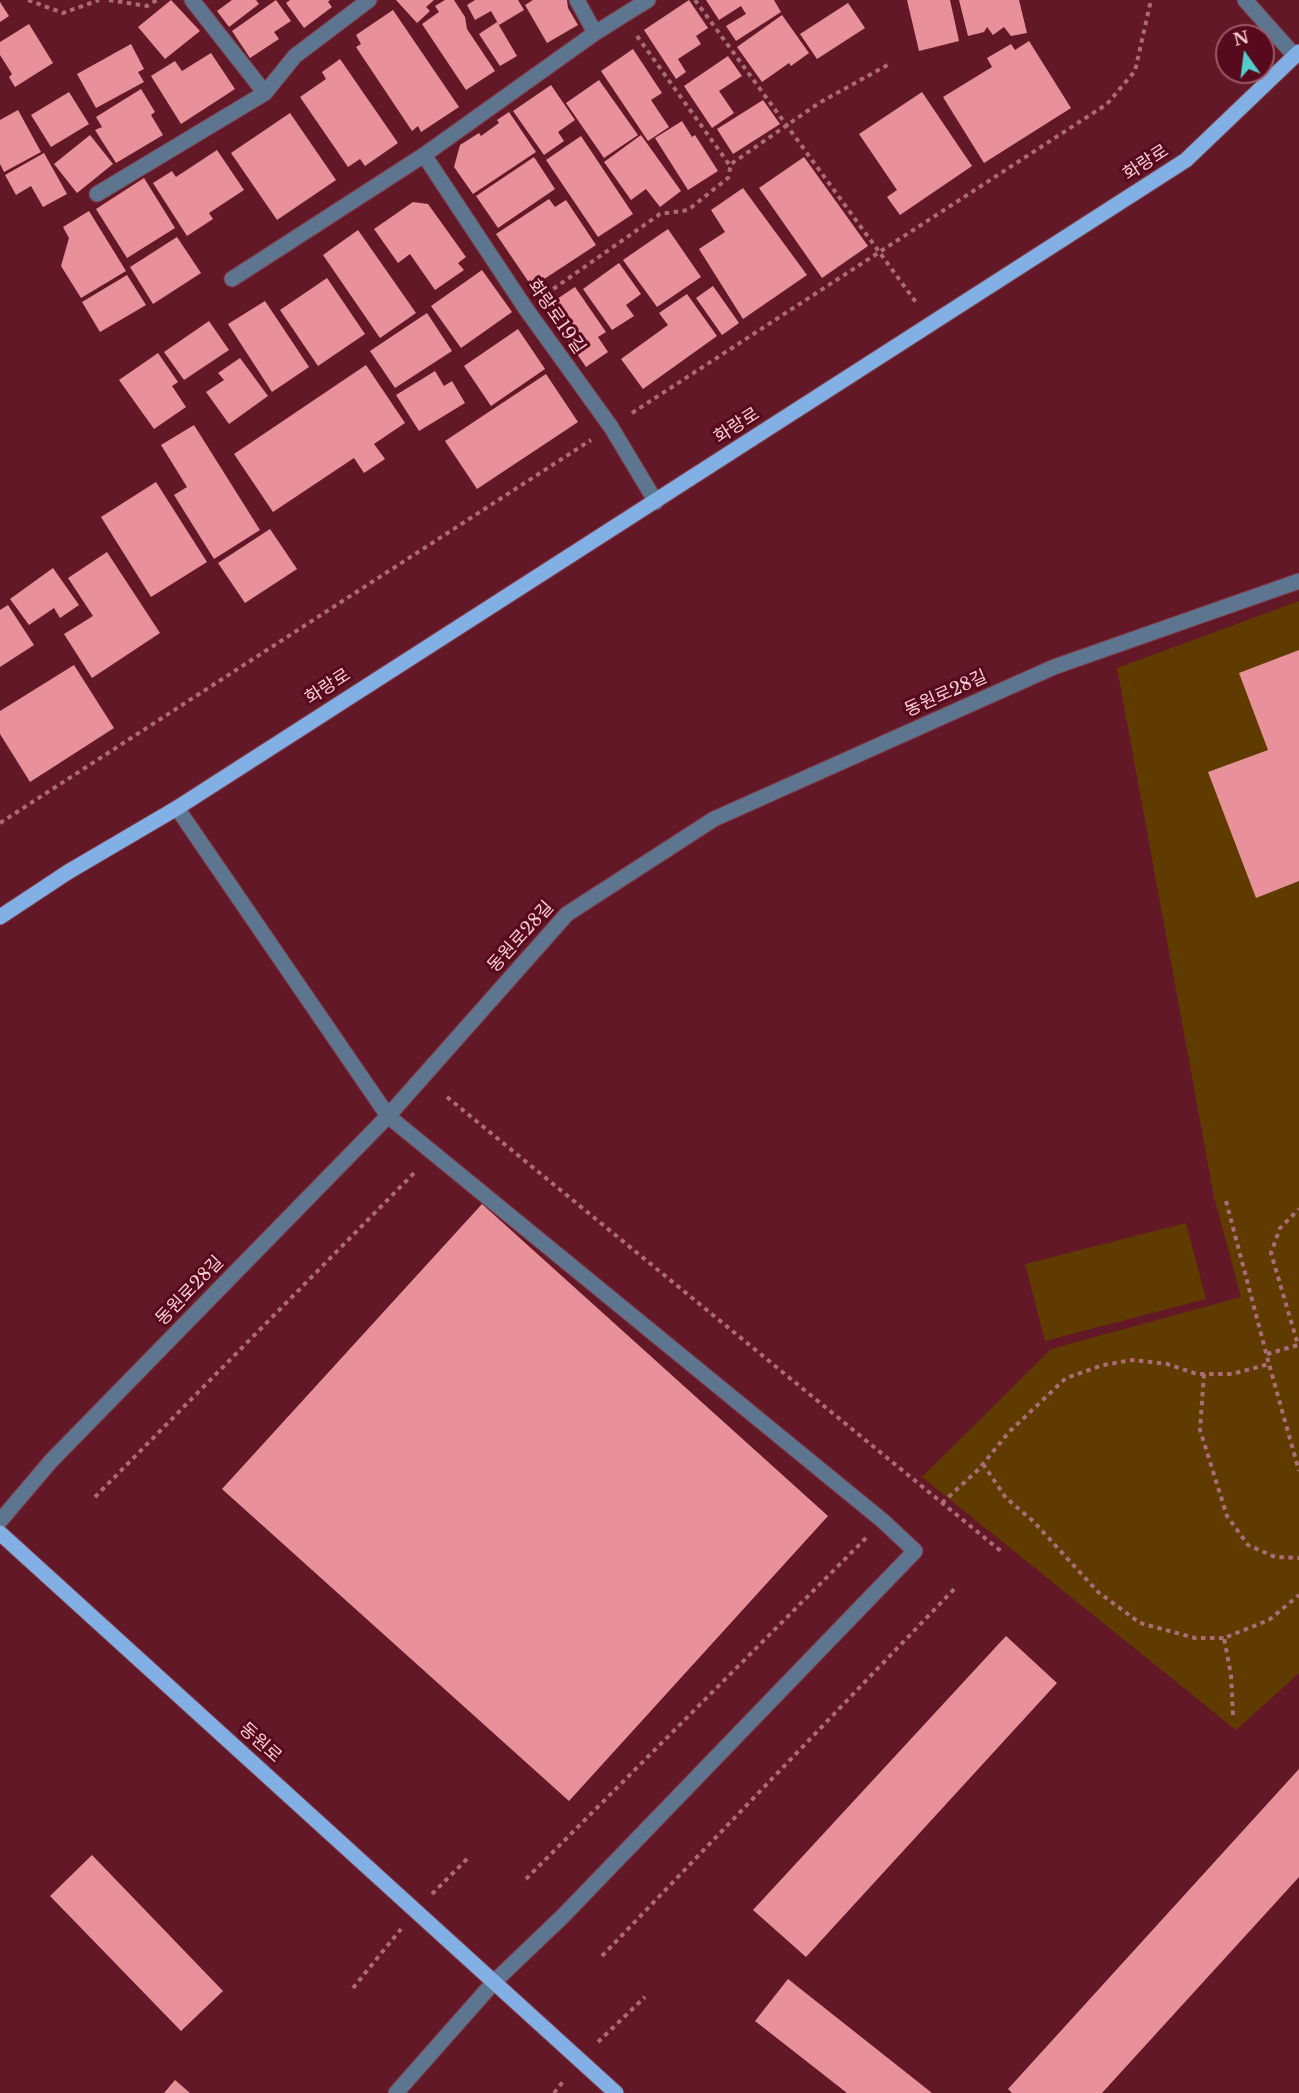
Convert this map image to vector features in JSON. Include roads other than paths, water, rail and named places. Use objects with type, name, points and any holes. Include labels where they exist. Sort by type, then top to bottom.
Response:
[{"type":"main road","name":"화랑로","points":[[0,917],[68,872],[177,808],[1186,160],[1297,54]]},
{"type":"main road","name":"동원로","points":[[0,1533],[616,2093]]},
{"type":"street","points":[[192,0],[265,93]]},
{"type":"street","points":[[97,194],[265,93],[296,56],[369,0]]},
{"type":"street","points":[[577,0],[596,33]]},
{"type":"street","points":[[232,279],[423,155],[596,33],[648,0]]},
{"type":"street","points":[[1245,0],[1297,54]]},
{"type":"street","name":"화랑로19길","points":[[423,155],[526,309],[611,427],[656,501]]},
{"type":"street","name":"동원로28길","points":[[0,1521],[51,1461],[388,1116],[567,914],[714,819],[1054,667],[1299,581]]},
{"type":"street","points":[[177,808],[388,1116],[883,1521],[915,1551],[562,1916],[494,1982],[396,2093]]}]
